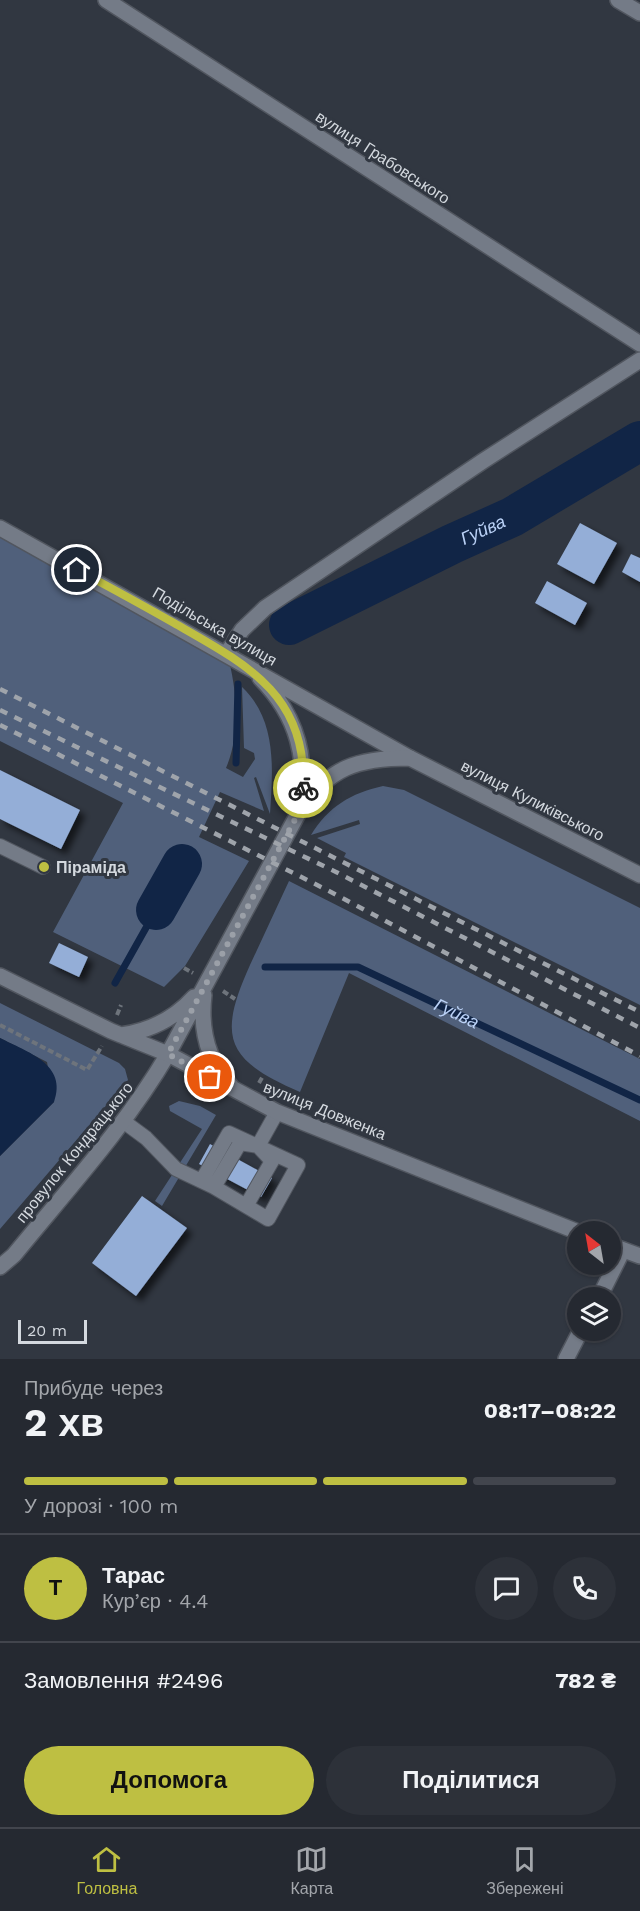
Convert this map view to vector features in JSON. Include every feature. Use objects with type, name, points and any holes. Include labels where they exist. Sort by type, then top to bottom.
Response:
[{"type":"street","name":"вулиця Грабовського","points":[[106,0],[640,344]]},
{"type":"street","points":[[618,0],[640,13]]},
{"type":"street","points":[[227,653],[252,618],[265,608],[483,461],[640,360]]},
{"type":"street","name":"Подільська вулиця","points":[[0,528],[227,653],[327,713],[410,758]]},
{"type":"street","points":[[247,665],[283,705],[295,726],[303,765],[299,812]]},
{"type":"street","points":[[299,812],[323,782],[347,766],[379,758],[410,758]]},
{"type":"street","name":"вулиця Куликівського","points":[[410,758],[640,875]]},
{"type":"street","name":"провулок Кондрацького","points":[[0,1266],[14,1255],[147,1091],[299,812]]},
{"type":"street","name":"вулиця Довженка","points":[[0,976],[121,1035],[168,1054],[277,1112],[567,1228]]},
{"type":"street","points":[[121,1035],[139,1032],[175,1014],[204,986]]},
{"type":"street","points":[[204,986],[202,1011],[208,1050],[220,1072],[237,1092]]},
{"type":"street","points":[[621,1249],[640,1256]]},
{"type":"street","points":[[566,1359],[575,1341]]},
{"type":"lane","points":[[0,846],[43,867]]},
{"type":"lane","points":[[258,1146],[277,1112]]},
{"type":"lane","points":[[123,1121],[146,1138],[176,1168],[208,1183],[268,1220],[298,1165],[258,1146],[240,1143],[208,1183]]},
{"type":"lane","points":[[246,1206],[272,1161],[258,1146]]},
{"type":"path","points":[[0,1025],[87,1070]]},
{"type":"shaded area","points":[[0,530],[227,653],[235,696],[236,726],[226,768],[243,777],[255,759],[254,753],[244,748],[242,687],[262,714],[272,762],[270,814],[256,777],[254,778],[264,811],[220,792],[199,837],[249,861],[185,966],[164,987],[53,932],[123,803],[0,741]]},
{"type":"shaded area","points":[[383,786],[404,790],[640,908],[640,1005],[344,857],[346,853],[317,838],[360,824],[359,820],[311,835],[325,817],[341,803],[351,797]]},
{"type":"shaded area","points":[[289,881],[640,1059],[640,1121],[349,973],[300,1092],[256,1069],[243,1057],[235,1044],[232,1029],[233,1011],[250,965]]},
{"type":"shaded area","points":[[0,1003],[119,1063],[125,1069],[128,1080],[0,1229],[0,1156],[54,1102],[47,1062],[0,1038]]},
{"type":"shaded area","points":[[0,1038],[33,1054],[42,1061],[55,1078],[57,1089],[54,1102],[0,1156]]},
{"type":"shaded area","points":[[179,1101],[200,1106],[216,1115],[162,1206],[155,1201],[202,1129],[170,1111],[169,1106]]},
{"type":"building","points":[[580,523],[617,543],[594,584],[557,564]]},
{"type":"building","points":[[631,554],[640,558],[640,582],[622,572]]},
{"type":"building","points":[[547,581],[587,603],[575,625],[535,603]]},
{"type":"building","points":[[0,770],[80,810],[61,849],[0,819]]},
{"type":"building","points":[[59,943],[88,957],[79,977],[49,963]]},
{"type":"building","points":[[210,1144],[272,1178],[261,1197],[199,1164]]},
{"type":"building","points":[[142,1196],[187,1228],[136,1296],[92,1263]]},
{"type":"waterway","name":"Гуйва","points":[[289,625],[452,544],[512,517],[640,441]]},
{"type":"waterway","points":[[236,763],[238,684]]},
{"type":"waterway","name":"Гуйва","points":[[156,910],[182,864]]},
{"type":"waterway","points":[[115,983],[156,910]]},
{"type":"waterway","name":"Гуйва","points":[[265,967],[358,967],[640,1100]]},
{"type":"railway","points":[[0,689],[640,1012]]},
{"type":"railway","points":[[0,710],[336,872],[640,1028]]},
{"type":"railway","points":[[0,725],[327,890],[640,1056]]},
{"type":"way so far","points":[[210,1077],[168,1054],[299,812],[303,788]]},
{"type":"place","name":"Піраміда","points":[[44,867]]},
{"type":"route","points":[[77,570],[247,665],[283,705],[295,726],[301,747],[303,788]]}]
